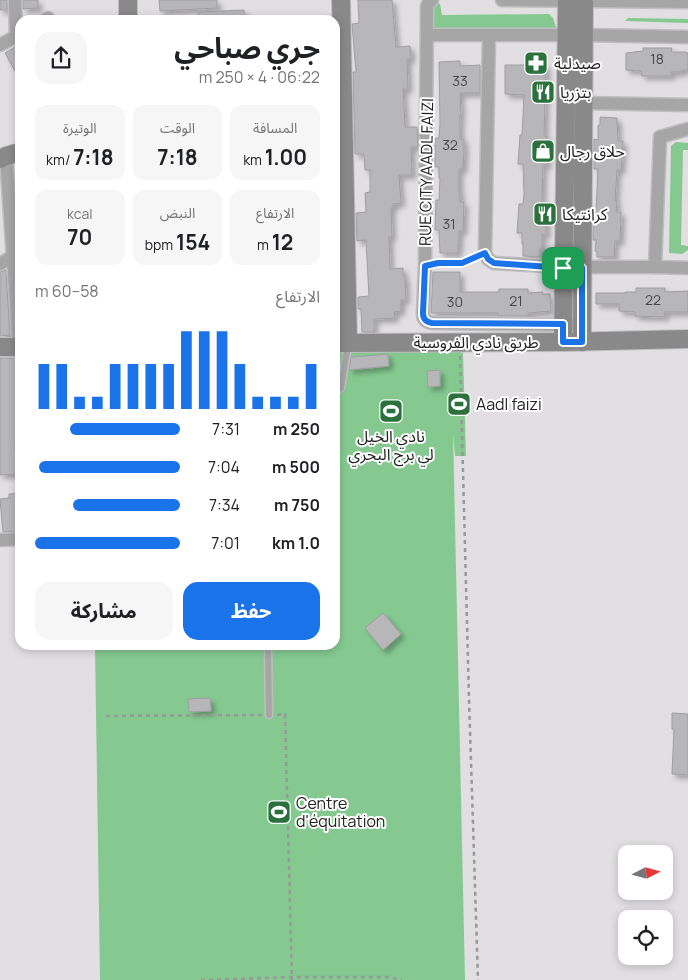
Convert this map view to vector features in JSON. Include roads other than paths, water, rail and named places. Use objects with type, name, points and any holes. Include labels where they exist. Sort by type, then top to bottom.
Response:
[{"type":"main road","points":[[128,0],[128,15]]},
{"type":"main road","points":[[341,0],[341,343]]},
{"type":"main road","points":[[575,0],[584,35],[582,333]]},
{"type":"main road","points":[[563,342],[566,35],[575,0]]},
{"type":"main road","name":"طريق نادي الفروسية","points":[[341,343],[563,342],[582,333],[688,339]]},
{"type":"main road","points":[[0,347],[15,347]]},
{"type":"street","points":[[15,0],[16,15]]},
{"type":"street","name":"RUE CITY AADL FAIZI","points":[[432,0],[427,6],[424,319],[429,323],[563,324],[582,333]]},
{"type":"street","points":[[502,0],[688,2]]},
{"type":"street","points":[[428,35],[688,37]]},
{"type":"street","points":[[489,35],[485,253],[488,259],[494,263],[563,268],[688,268]]},
{"type":"street","points":[[0,45],[15,37]]},
{"type":"street","points":[[584,103],[688,105]]},
{"type":"street","points":[[654,267],[660,137],[688,129]]},
{"type":"street","points":[[9,156],[15,286]]},
{"type":"street","points":[[0,264],[13,256]]},
{"type":"street","points":[[0,540],[15,539]]},
{"type":"lane","points":[[340,389],[341,343]]},
{"type":"lane","points":[[268,650],[269,715]]},
{"type":"place","name":"صيدلية","points":[[536,63]]},
{"type":"place","name":"بتزريا","points":[[543,92]]},
{"type":"place","name":"حلاق رجال","points":[[543,151]]},
{"type":"place","name":"كرانتيكا","points":[[545,214]]},
{"type":"place","name":"Aadl faizi","points":[[459,404]]},
{"type":"place","name":"نادي الخيل لي برج البحري","points":[[391,411]]},
{"type":"place","name":"Centre d'équitation","points":[[279,812]]}]
